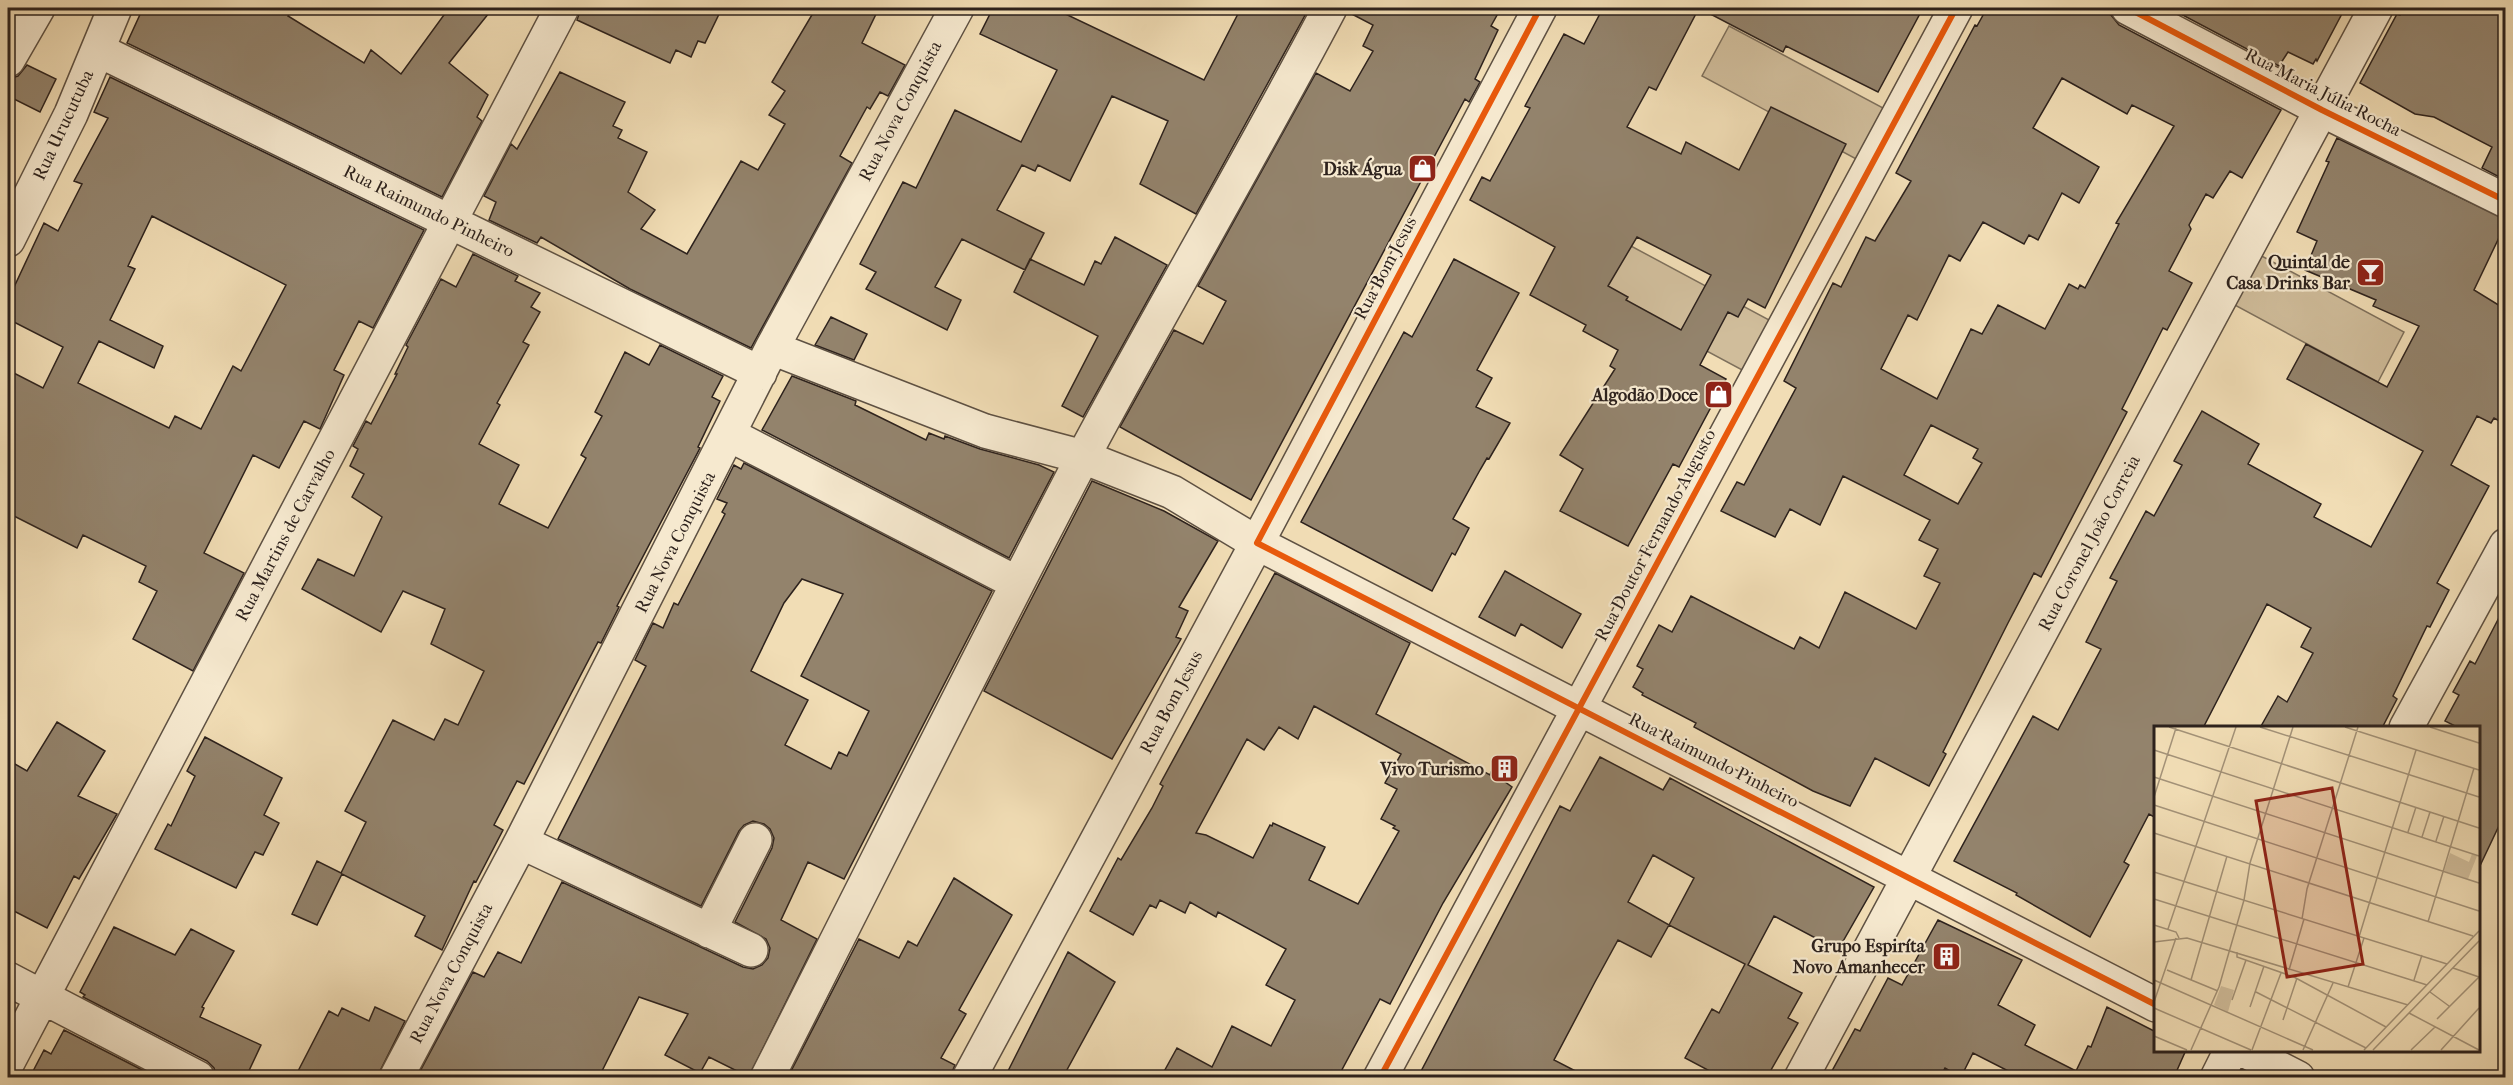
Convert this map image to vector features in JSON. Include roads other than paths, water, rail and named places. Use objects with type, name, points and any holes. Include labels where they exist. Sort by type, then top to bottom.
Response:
[{"type":"street","points":[[8,60],[38,8]]},
{"type":"street","name":"Rua Martins de Carvalho","points":[[8,1062],[562,8]]},
{"type":"street","name":"Rua Nova Conquista","points":[[396,1077],[521,842],[766,361],[957,8]]},
{"type":"street","points":[[766,1077],[1083,457],[1266,130],[1330,8]]},
{"type":"street","name":"Rua Bom Jesus","points":[[969,1077],[1257,543],[1540,8]]},
{"type":"street","name":"Rua Doutor Fernando Augusto","points":[[1380,1077],[1956,8]]},
{"type":"street","name":"Rua Maria Júlia Rocha","points":[[2128,8],[2322,110],[2505,201]]},
{"type":"street","name":"Rua Coronel João Correia","points":[[1801,1077],[2376,8]]},
{"type":"street","name":"Rua Urucutuba","points":[[8,240],[71,114],[98,50],[110,10]]},
{"type":"street","name":"Rua Raimundo Pinheiro","points":[[98,50],[450,220],[766,361],[985,431],[1083,457],[1172,492],[1257,543],[2154,1004]]},
{"type":"street","points":[[730,435],[1017,583]]},
{"type":"street","points":[[2407,726],[2505,545]]},
{"type":"street","points":[[709,932],[755,840]]},
{"type":"street","points":[[521,842],[751,950]]},
{"type":"street","points":[[8,979],[198,1077]]},
{"type":"street","points":[[2217,1077],[2230,1052]]},
{"type":"street","points":[[2248,1052],[2298,1077]]},
{"type":"place","name":"Disk Água","points":[[1423,169]]},
{"type":"place","name":"Quintal de Casa Drinks Bar","points":[[2371,272]]},
{"type":"place","name":"Algodão Doce","points":[[1719,395]]},
{"type":"place","name":"Vivo Turismo","points":[[1505,769]]},
{"type":"place","name":"Grupo Espiríta Novo Amanhecer","points":[[1946,956]]}]
